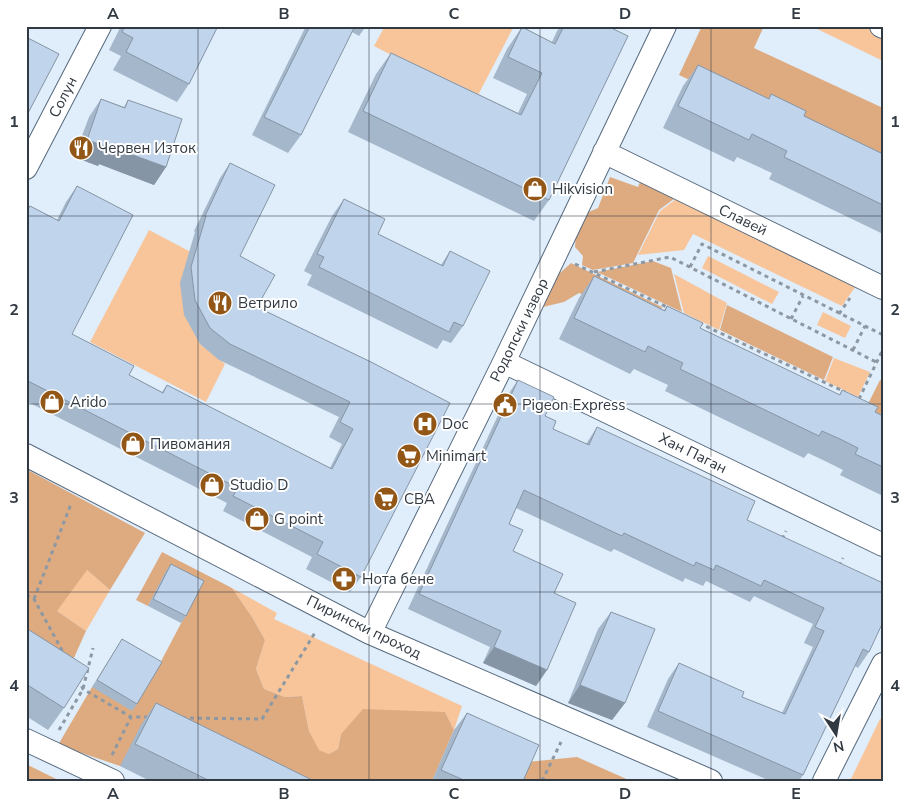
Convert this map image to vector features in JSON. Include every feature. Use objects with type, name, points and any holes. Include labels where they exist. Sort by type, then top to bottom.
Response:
[{"type":"street","name":"Солун","points":[[26,168],[100,26]]},
{"type":"street","name":"Родопски извор","points":[[370,633],[504,362],[665,26]]},
{"type":"street","name":"Славей","points":[[604,152],[883,288]]},
{"type":"street","name":"Хан Паган","points":[[504,362],[883,545]]},
{"type":"street","name":"Пирински проход","points":[[26,455],[370,633],[711,781]]},
{"type":"street","points":[[824,781],[883,664]]},
{"type":"street","points":[[26,740],[107,778]]},
{"type":"path","points":[[690,267],[702,244],[883,335]]},
{"type":"path","points":[[555,254],[673,310]]},
{"type":"path","points":[[593,272],[670,257],[876,362]]},
{"type":"path","points":[[791,318],[803,296]]},
{"type":"path","points":[[690,318],[850,394]]},
{"type":"path","points":[[853,350],[865,326]]},
{"type":"path","points":[[862,404],[859,399],[883,349]]},
{"type":"path","points":[[34,599],[79,482]]},
{"type":"path","points":[[780,543],[786,531]]},
{"type":"path","points":[[837,570],[843,558]]},
{"type":"path","points":[[26,595],[34,599],[66,657]]},
{"type":"path","points":[[178,718],[262,719],[328,611]]},
{"type":"path","points":[[47,750],[83,690],[93,648]]},
{"type":"path","points":[[74,673],[83,690],[131,717],[160,717]]},
{"type":"path","points":[[107,778],[131,717]]},
{"type":"path","points":[[542,781],[571,721]]},
{"type":"shaded area","points":[[385,26],[514,26],[476,99],[374,46]]},
{"type":"shaded area","points":[[702,26],[764,26],[754,48],[883,108],[883,171],[679,75]]},
{"type":"shaded area","points":[[811,26],[862,26],[883,36],[883,61]]},
{"type":"shaded area","points":[[643,174],[682,193],[659,210],[633,263],[593,270],[582,265],[583,256],[575,247],[577,217],[598,208],[610,177],[638,187]]},
{"type":"shaded area","points":[[683,194],[860,280],[842,306],[693,234],[684,250],[638,255],[660,211]]},
{"type":"shaded area","points":[[149,230],[189,251],[200,344],[225,364],[206,402],[90,342]]},
{"type":"shaded area","points":[[708,256],[779,292],[772,304],[702,268]]},
{"type":"shaded area","points":[[653,261],[671,268],[682,312],[597,272]]},
{"type":"shaded area","points":[[571,263],[662,307],[661,311],[617,311],[579,293],[564,302],[543,307],[535,299],[547,275],[560,273]]},
{"type":"shaded area","points":[[674,274],[727,303],[719,330],[684,313]]},
{"type":"shaded area","points":[[727,305],[833,357],[824,380],[720,330]]},
{"type":"shaded area","points":[[823,312],[851,326],[845,338],[817,325]]},
{"type":"shaded area","points":[[834,358],[870,372],[858,397],[825,381]]},
{"type":"shaded area","points":[[880,380],[883,381],[883,421],[867,406]]},
{"type":"shaded area","points":[[26,469],[145,533],[110,590],[87,570],[57,611],[86,631],[73,660],[26,633]]},
{"type":"shaded area","points":[[162,552],[232,588],[265,640],[256,669],[264,689],[285,697],[302,696],[309,731],[319,750],[329,754],[338,749],[341,734],[363,709],[445,712],[454,730],[432,781],[254,781],[120,766],[58,745],[92,687],[157,669],[199,589],[166,572],[148,606],[136,600]]},
{"type":"shaded area","points":[[67,557],[87,570],[110,590],[86,631],[57,611]]},
{"type":"shaded area","points":[[232,588],[277,613],[274,619],[462,706],[454,730],[445,712],[341,734],[338,749],[329,754],[318,750],[309,731],[302,696],[285,697],[264,689],[256,669],[265,640]]},
{"type":"shaded area","points":[[880,719],[883,720],[883,781],[850,781]]},
{"type":"shaded area","points":[[577,757],[631,781],[519,781],[527,762]]},
{"type":"shaded area","points":[[28,765],[60,781],[26,781],[26,767]]},
{"type":"building","points":[[125,26],[218,26],[189,84],[126,52],[133,38],[122,32]]},
{"type":"building","points":[[310,26],[355,26],[301,135],[264,117]]},
{"type":"building","points":[[564,26],[607,26],[628,36],[549,200],[363,111],[391,53],[521,115],[542,73],[508,57],[522,27],[555,44]]},
{"type":"building","points":[[26,37],[59,54],[26,117]]},
{"type":"building","points":[[698,65],[769,99],[771,94],[806,111],[804,116],[883,154],[883,205],[784,157],[787,151],[752,134],[749,140],[678,106]]},
{"type":"building","points":[[101,99],[125,108],[128,100],[182,119],[166,167],[87,140]]},
{"type":"building","points":[[230,163],[275,185],[240,256],[275,275],[257,307],[371,362],[450,403],[361,577],[317,554],[323,542],[233,496],[238,488],[26,380],[26,213],[30,206],[59,221],[77,186],[133,215],[72,334],[134,366],[129,375],[163,393],[167,385],[332,469],[353,429],[340,422],[350,402],[230,344],[210,328],[195,300],[191,267],[205,216]]},
{"type":"building","points":[[344,199],[385,219],[378,234],[443,266],[450,251],[490,271],[463,326],[454,322],[449,332],[319,267],[324,257],[317,254]]},
{"type":"building","points":[[594,276],[665,311],[667,306],[703,323],[700,328],[840,395],[842,390],[878,407],[875,412],[883,416],[883,467],[855,454],[858,448],[840,439],[822,431],[819,436],[680,369],[683,363],[648,346],[645,352],[574,318]]},
{"type":"building","points":[[518,380],[554,397],[545,416],[556,421],[553,429],[589,445],[597,427],[755,501],[747,520],[883,583],[883,622],[869,652],[863,649],[803,775],[658,711],[679,663],[744,692],[742,697],[785,714],[824,631],[815,627],[824,608],[764,580],[761,586],[716,565],[714,570],[696,562],[694,566],[624,533],[622,536],[524,490],[509,524],[523,530],[513,551],[563,574],[554,593],[576,603],[547,670],[494,647],[501,631],[419,594]]},
{"type":"building","points":[[171,564],[204,581],[186,616],[153,599]]},
{"type":"building","points":[[611,612],[655,629],[625,703],[580,685]]},
{"type":"building","points":[[26,628],[89,668],[64,708],[26,684]]},
{"type":"building","points":[[122,639],[162,662],[137,704],[97,680]]},
{"type":"building","points":[[156,703],[314,781],[210,781],[135,744]]},
{"type":"building","points":[[467,713],[539,745],[523,781],[466,781],[441,770]]},
{"type":"place","name":"Червен Изток","points":[[81,148]]},
{"type":"place","name":"Hikvision","points":[[535,189]]},
{"type":"place","name":"Ветрило","points":[[220,303]]},
{"type":"place","name":"Arido","points":[[52,402]]},
{"type":"place","name":"Pigeon Express","points":[[505,405]]},
{"type":"place","name":"Doc","points":[[425,424]]},
{"type":"place","name":"Пивомания","points":[[133,444]]},
{"type":"place","name":"Minimart","points":[[409,456]]},
{"type":"place","name":"Studio D","points":[[212,485]]},
{"type":"place","name":"CBA","points":[[386,499]]},
{"type":"place","name":"G point","points":[[257,519]]},
{"type":"place","name":"Нота бене","points":[[344,579]]}]
